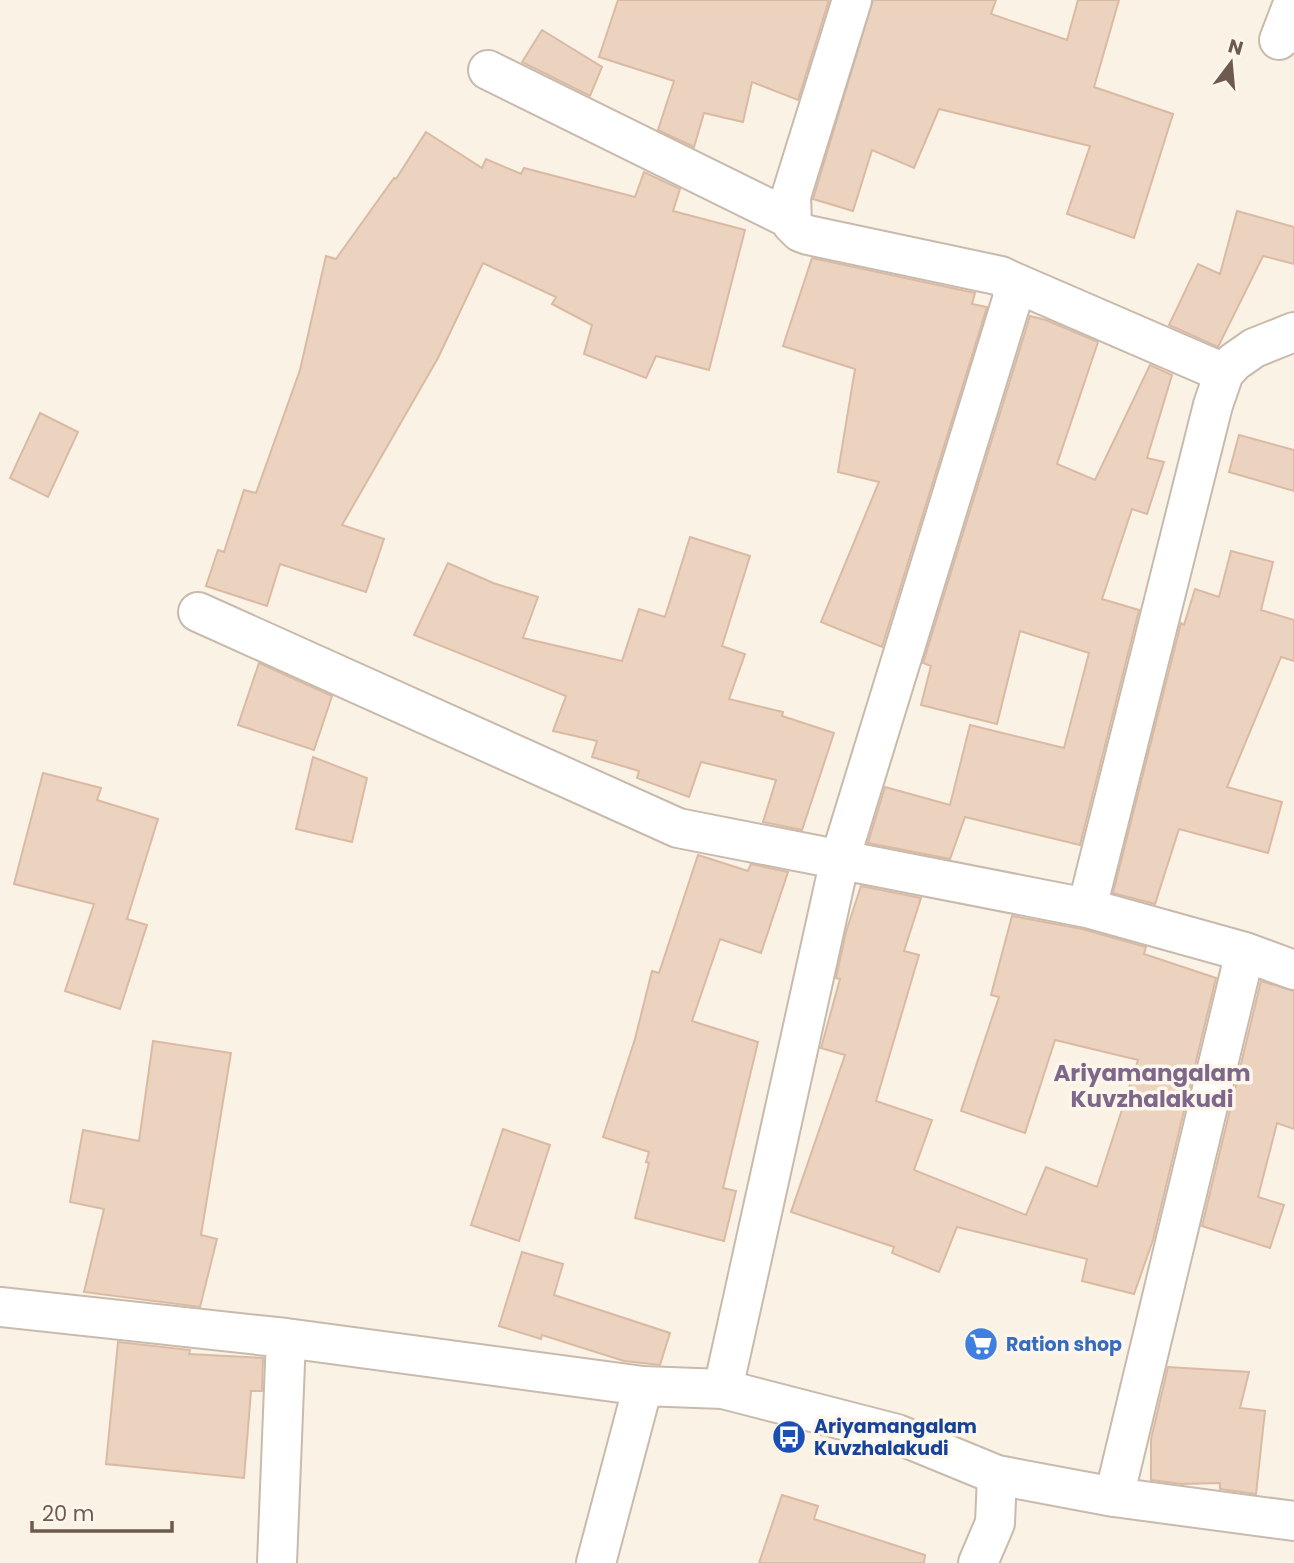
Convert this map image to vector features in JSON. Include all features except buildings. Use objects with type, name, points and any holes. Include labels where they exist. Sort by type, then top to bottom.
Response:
[{"type":"street","points":[[790,219],[793,188],[852,0]]},
{"type":"street","points":[[1279,40],[1294,1]]},
{"type":"street","points":[[488,70],[790,219],[797,230],[998,274],[1224,373]]},
{"type":"street","points":[[723,1390],[839,859],[1009,313],[1013,296],[1009,280]]},
{"type":"street","points":[[1087,908],[1213,405],[1224,373],[1254,348],[1294,332]]},
{"type":"street","points":[[198,612],[678,828],[1087,908],[1245,952],[1294,970]]},
{"type":"street","points":[[1114,1497],[1245,952]]},
{"type":"street","points":[[0,1307],[286,1338],[643,1386],[723,1390],[897,1433],[997,1475],[1114,1497],[1294,1521]]},
{"type":"street","points":[[277,1563],[286,1338]]},
{"type":"street","points":[[596,1563],[643,1386]]},
{"type":"street","points":[[978,1563],[995,1523],[997,1475]]},
{"type":"place","name":"Ration shop","points":[[981,1344]]},
{"type":"place","name":"Ariyamangalam Kuvzhalakudi","points":[[789,1437]]},
{"type":"district","name":"Ariyamangalam Kuvzhalakudi","points":[[1152,1086]]}]
